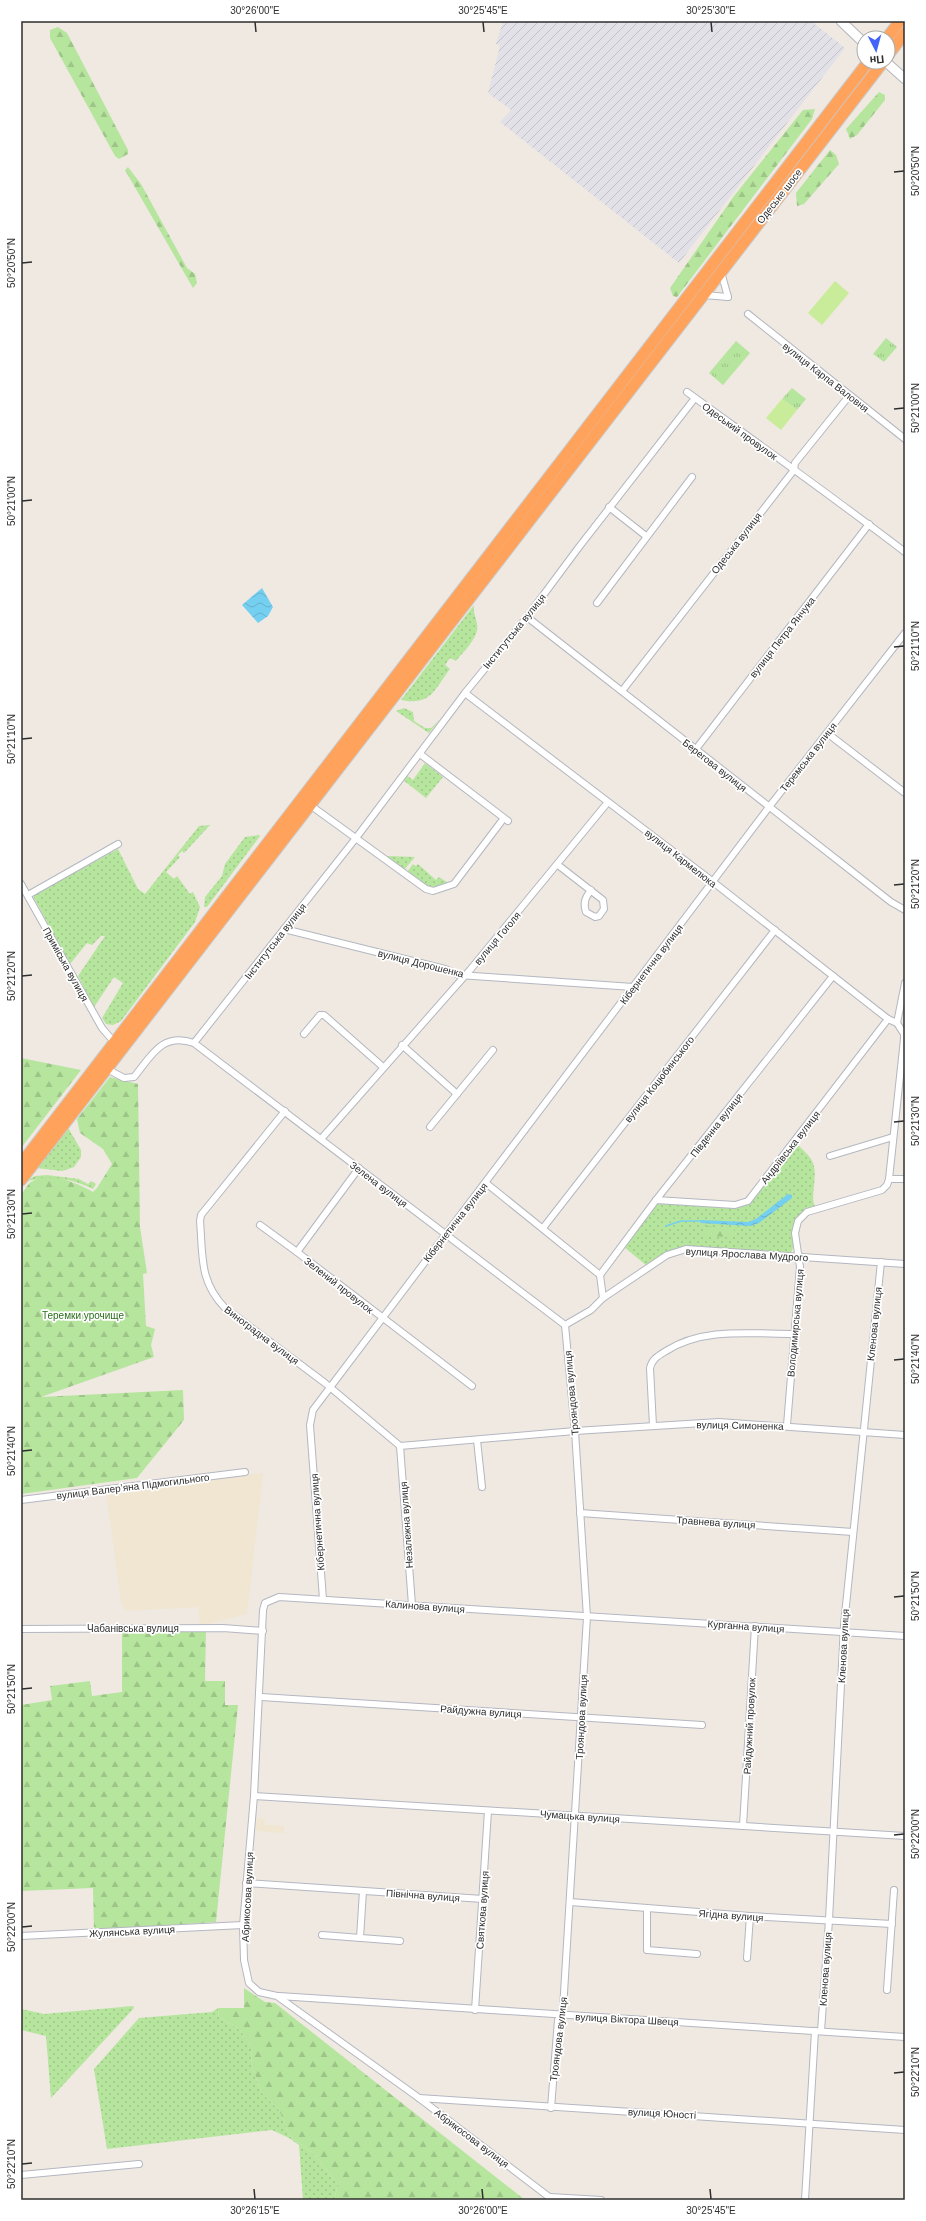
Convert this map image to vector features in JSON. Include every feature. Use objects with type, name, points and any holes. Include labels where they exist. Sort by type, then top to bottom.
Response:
[{"type":"highway","points":[[893,30],[900,21]]},
{"type":"highway","points":[[896,45],[905,33]]},
{"type":"highway","name":"Одеське шосе","points":[[671,328],[862,70]]},
{"type":"highway","name":"Одеське шосе","points":[[671,328],[721,272],[878,70]]},
{"type":"highway","points":[[21,1164],[93,1078],[107,1069],[310,805],[671,328]]},
{"type":"highway","points":[[21,1180],[93,1078],[114,1042],[671,328]]},
{"type":"street","points":[[841,21],[856,35]]},
{"type":"street","points":[[894,70],[905,79]]},
{"type":"street","points":[[702,295],[728,297],[721,272]]},
{"type":"street","name":"вулиця Карпа Валовня","points":[[748,314],[905,440]]},
{"type":"street","name":"Одеський провулок","points":[[687,392],[869,524],[905,552]]},
{"type":"street","name":"Одеська вулиця","points":[[622,691],[794,470],[795,463],[849,396]]},
{"type":"street","name":"Інститутська вулиця","points":[[194,1043],[356,838],[465,693],[527,617],[609,507],[695,398]]},
{"type":"street","points":[[597,603],[646,536],[692,477]]},
{"type":"street","points":[[609,507],[646,536]]},
{"type":"street","name":"вулиця Петра Янчука","points":[[696,749],[869,524]]},
{"type":"street","name":"Берегова вулиця","points":[[527,617],[891,902],[905,910]]},
{"type":"street","name":"Теремська вулиця","points":[[712,882],[905,633]]},
{"type":"street","name":"вулиця Кармелюка","points":[[465,693],[775,930],[888,1019],[897,1023]]},
{"type":"street","points":[[827,733],[905,793]]},
{"type":"street","points":[[310,805],[426,889],[433,891],[454,884],[504,822],[420,754]]},
{"type":"street","name":"вулиця Гоголя","points":[[321,1139],[558,865],[608,802]]},
{"type":"street","points":[[28,895],[118,844]]},
{"type":"street","points":[[558,865],[591,890]]},
{"type":"street","name":"Кібернетична вулиця","points":[[323,1599],[310,1425],[313,1410],[712,882]]},
{"type":"street","name":"Приміська вулиця","points":[[21,884],[102,1028],[114,1042]]},
{"type":"street","name":"вулиця Дорошенка","points":[[284,929],[464,975],[633,987]]},
{"type":"street","name":"вулиця Коцюбинського","points":[[543,1228],[775,930]]},
{"type":"street","name":"Південна вулиця","points":[[600,1275],[656,1200],[833,976]]},
{"type":"street","points":[[905,983],[897,1023],[904,1034],[903,1057],[898,1090],[889,1179],[905,1179]]},
{"type":"street","points":[[304,1034],[320,1015],[324,1015],[383,1067]]},
{"type":"street","name":"Андріївська вулиця","points":[[656,1200],[734,1205],[748,1201],[888,1019]]},
{"type":"street","points":[[107,1069],[124,1078],[134,1077],[166,1042],[179,1039],[194,1043]]},
{"type":"street","name":"Зелена вулиця","points":[[194,1043],[564,1325]]},
{"type":"street","points":[[402,1045],[457,1094]]},
{"type":"street","points":[[430,1127],[493,1050]]},
{"type":"street","name":"Виноградна вулиця","points":[[285,1111],[201,1216],[200,1221],[205,1278],[213,1296],[225,1308],[330,1387],[400,1446]]},
{"type":"street","points":[[830,1156],[893,1137]]},
{"type":"street","name":"Зелений провулок","points":[[297,1252],[359,1168]]},
{"type":"street","name":"Володимирська вулиця","points":[[787,1425],[800,1267],[795,1232],[798,1221],[807,1212],[882,1190],[887,1185],[889,1179]]},
{"type":"street","points":[[486,1183],[600,1275],[603,1298]]},
{"type":"street","name":"Зелений провулок","points":[[260,1225],[472,1386]]},
{"type":"street","name":"вулиця Ярослава Мудрого","points":[[564,1325],[591,1310],[603,1298],[666,1255],[686,1249],[905,1264]]},
{"type":"street","name":"Кленова вулиця","points":[[805,2200],[809,2125],[829,1920],[844,1633],[881,1262]]},
{"type":"street","name":"Трояндова вулиця","points":[[550,2108],[560,2016],[563,2008],[587,1617],[574,1431],[564,1325]]},
{"type":"street","points":[[653,1426],[650,1368],[653,1361],[658,1356],[686,1340],[705,1335],[794,1334]]},
{"type":"street","name":"вулиця Симоненка","points":[[574,1431],[719,1422],[787,1425],[905,1435]]},
{"type":"street","points":[[400,1446],[574,1431]]},
{"type":"street","points":[[477,1440],[482,1486]]},
{"type":"street","name":"Незалежна вулиця","points":[[400,1446],[412,1605]]},
{"type":"street","name":"вулиця Валерʼяна Підмогильного","points":[[21,1500],[245,1472]]},
{"type":"street","name":"Травнева вулиця","points":[[580,1513],[853,1532]]},
{"type":"street","name":"Калинова вулиця","points":[[265,1603],[279,1597],[587,1617]]},
{"type":"street","name":"Абрикосова вулиця","points":[[265,1603],[261,1697],[243,1925],[244,1960],[249,1983],[259,1992],[278,1996],[418,2098],[551,2198]]},
{"type":"street","name":"Курганна вулиця","points":[[587,1617],[905,1636]]},
{"type":"street","name":"Райдужний провулок","points":[[743,1826],[755,1626]]},
{"type":"street","name":"Чабанівська вулиця","points":[[21,1629],[223,1628],[263,1631]]},
{"type":"street","name":"Райдужна вулиця","points":[[261,1697],[702,1725]]},
{"type":"street","name":"Чумацька вулиця","points":[[254,1796],[905,1836]]},
{"type":"street","name":"Святкова вулиця","points":[[475,2010],[488,1810]]},
{"type":"street","name":"Північна вулиця","points":[[246,1883],[483,1899]]},
{"type":"street","points":[[887,1990],[894,1890]]},
{"type":"street","points":[[360,1938],[363,1891]]},
{"type":"street","name":"Ягідна вулиця","points":[[570,1902],[647,1909],[892,1924]]},
{"type":"street","points":[[647,1909],[647,1950],[697,1954]]},
{"type":"street","points":[[747,1958],[750,1916]]},
{"type":"street","name":"Жулянська вулиця","points":[[21,1936],[243,1925]]},
{"type":"street","points":[[322,1935],[400,1941]]},
{"type":"street","name":"вулиця Віктора Швеця","points":[[278,1996],[560,2016],[905,2037]]},
{"type":"street","name":"вулиця Юності","points":[[418,2098],[550,2108],[695,2115],[809,2125],[905,2130]]},
{"type":"street","points":[[21,2175],[139,2164]]},
{"type":"street","points":[[551,2198],[601,2200]]},
{"type":"shaded area","points":[[503,21],[811,21],[845,48],[679,263],[500,122],[511,110],[488,93],[500,46],[496,44]]},
{"type":"shaded area","points":[[263,1473],[247,1614],[200,1626],[198,1607],[125,1611],[121,1602],[106,1491]]},
{"type":"shaded area","points":[[257,1818],[265,1819],[265,1825],[284,1826],[284,1833],[256,1831]]},
{"type":"green space","points":[[58,27],[67,33],[128,150],[128,154],[119,159],[115,156],[50,38],[50,30]]},
{"type":"green space","points":[[879,92],[885,95],[885,100],[857,135],[850,139],[846,129]]},
{"type":"green space","points":[[815,109],[812,119],[677,297],[673,296],[670,288],[734,196],[803,110]]},
{"type":"green space","points":[[830,150],[836,155],[839,164],[804,204],[797,206],[796,193]]},
{"type":"green space","points":[[128,167],[141,184],[187,268],[195,274],[197,283],[193,288],[125,170]]},
{"type":"green space","points":[[835,281],[849,293],[822,325],[808,313]]},
{"type":"green space","points":[[886,338],[897,347],[884,362],[873,354]]},
{"type":"green space","points":[[736,341],[750,353],[723,385],[709,373]]},
{"type":"green space","points":[[792,388],[806,399],[797,410],[782,399]]},
{"type":"green space","points":[[782,399],[797,410],[781,430],[766,418]]},
{"type":"green space","points":[[474,605],[477,629],[474,639],[456,661],[450,658],[445,665],[450,669],[435,690],[431,695],[419,701],[401,700]]},
{"type":"green space","points":[[404,708],[413,712],[414,721],[425,728],[431,728],[440,719],[429,733],[396,711]]},
{"type":"green space","points":[[425,763],[443,777],[426,798],[403,780],[406,775],[413,780]]},
{"type":"green space","points":[[210,825],[184,853],[182,851],[178,855],[180,857],[166,872],[174,879],[177,876],[190,894],[193,892],[200,907],[195,922],[121,1021],[113,1025],[106,1024],[102,1018],[123,983],[114,977],[94,1007],[78,976],[105,936],[101,936],[92,945],[87,943],[70,964],[34,898],[34,895],[118,849],[138,889],[145,894],[199,826]]},
{"type":"green space","points":[[260,836],[207,907],[204,907],[205,897],[222,876],[225,864],[245,837]]},
{"type":"green space","points":[[387,857],[415,857],[404,870]]},
{"type":"green space","points":[[413,864],[416,866],[418,864],[436,880],[439,877],[450,884],[430,887],[422,884],[407,872]]},
{"type":"green space","points":[[21,1058],[81,1070],[21,1148]]},
{"type":"green space","name":"Теремки урочище","points":[[110,1077],[138,1084],[140,1227],[147,1273],[143,1274],[146,1326],[155,1329],[151,1345],[154,1357],[41,1397],[183,1390],[184,1420],[137,1478],[21,1494],[21,1195],[31,1182],[46,1178],[54,1178],[71,1182],[93,1192],[97,1188],[112,1164],[103,1149],[80,1133],[77,1119]]},
{"type":"green space","points":[[67,1126],[81,1150],[81,1157],[74,1167],[62,1171],[36,1168]]},
{"type":"green space","points":[[796,1143],[811,1159],[814,1165],[815,1177],[813,1202],[815,1206],[806,1210],[793,1233],[793,1248],[791,1253],[686,1247],[665,1253],[647,1266],[624,1247],[657,1204],[743,1206],[750,1202]]},
{"type":"green space","points":[[47,1175],[79,1179],[88,1184],[91,1181],[96,1184],[93,1189],[77,1182],[61,1179],[52,1178],[26,1181],[35,1176]]},
{"type":"green space","points":[[704,1226],[734,1229],[735,1235],[732,1237],[705,1236],[702,1234]]},
{"type":"green space","points":[[122,1628],[206,1628],[205,1681],[225,1681],[225,1705],[238,1705],[216,1922],[94,1930],[93,1888],[21,1891],[21,1705],[52,1700],[50,1686],[90,1681],[92,1696],[122,1692]]},
{"type":"green space","points":[[244,1988],[265,2002],[275,2003],[525,2200],[334,2200],[338,2185],[315,2155],[290,2136],[279,2110],[262,2093],[252,2067],[251,2046],[240,2030],[219,2017],[218,2008],[244,2008]]},
{"type":"green space","points":[[133,2006],[134,2008],[51,2098],[46,2036],[21,2030],[21,2009],[44,2014]]},
{"type":"green space","points":[[218,2008],[219,2017],[240,2030],[251,2046],[252,2067],[262,2093],[279,2110],[290,2136],[315,2155],[338,2185],[334,2200],[303,2200],[299,2145],[289,2138],[272,2130],[107,2149],[94,2069],[139,2018],[212,2012]]},
{"type":"water","points":[[262,588],[273,607],[268,616],[258,623],[242,605]]},
{"type":"water","points":[[788,1194],[792,1195],[792,1198],[759,1223],[750,1226],[700,1223],[701,1220],[748,1222],[756,1219]]},
{"type":"waterway","points":[[666,1226],[681,1221],[701,1221]]}]
